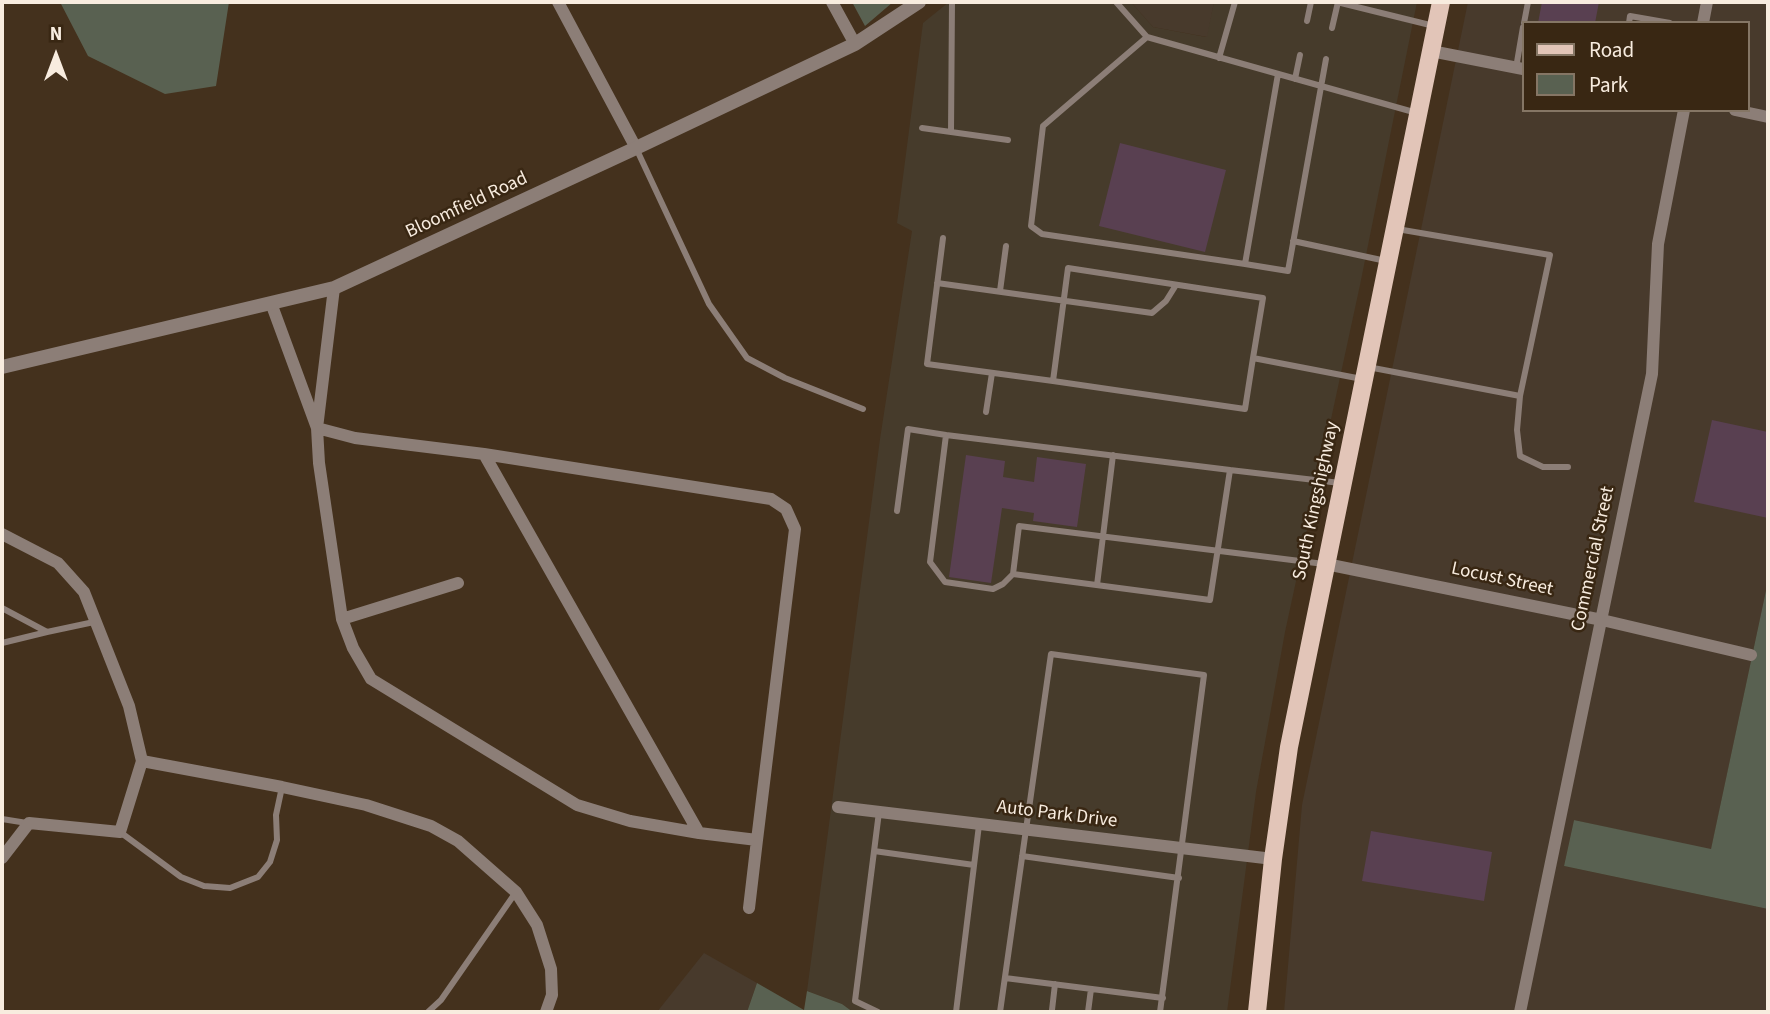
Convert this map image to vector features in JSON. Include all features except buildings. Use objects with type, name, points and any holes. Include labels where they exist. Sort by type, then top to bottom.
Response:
[{"type":"main road","name":"South Kingshighway","points":[[1258,1012],[1273,859],[1289,747],[1441,2]]},
{"type":"street","points":[[558,2],[636,148]]},
{"type":"street","points":[[832,2],[855,44]]},
{"type":"street","name":"Bloomfield Road","points":[[2,367],[334,288],[855,44],[919,2]]},
{"type":"street","points":[[1703,21],[1707,2]]},
{"type":"street","points":[[1431,51],[1519,69]]},
{"type":"street","name":"Commercial Street","points":[[1520,1012],[1652,374],[1658,244],[1684,112]]},
{"type":"street","points":[[1744,112],[1768,117]]},
{"type":"street","points":[[334,288],[317,428],[319,463],[342,619],[353,648],[371,679],[577,805],[630,821],[757,840]]},
{"type":"street","points":[[271,303],[317,428]]},
{"type":"street","points":[[317,428],[353,438],[484,454],[771,499],[786,509],[795,529],[749,908]]},
{"type":"street","points":[[484,454],[699,833]]},
{"type":"street","points":[[2,534],[58,563],[84,592],[129,706],[142,761],[120,832],[29,823],[2,858]]},
{"type":"street","name":"Locust Street","points":[[1326,564],[1602,620],[1751,655]]},
{"type":"street","points":[[342,619],[458,583]]},
{"type":"street","points":[[142,761],[366,805],[431,826],[458,841],[516,892],[537,925],[551,969],[552,995],[546,1012]]},
{"type":"street","name":"Auto Park Drive","points":[[838,807],[1273,859]]},
{"type":"lane","points":[[951,132],[952,2]]},
{"type":"lane","points":[[1116,2],[1147,37],[1418,114]]},
{"type":"lane","points":[[1219,58],[1235,2]]},
{"type":"lane","points":[[1307,21],[1311,2]]},
{"type":"lane","points":[[1332,28],[1338,2],[1436,26]]},
{"type":"lane","points":[[1525,21],[1528,2]]},
{"type":"lane","points":[[1629,21],[1630,16],[1659,21]]},
{"type":"lane","points":[[1147,37],[1043,126],[1031,226],[1042,234],[1287,271],[1326,60]]},
{"type":"lane","points":[[1519,69],[1522,43]]},
{"type":"lane","points":[[1295,79],[1300,55]]},
{"type":"lane","points":[[1245,264],[1278,74]]},
{"type":"lane","points":[[922,128],[1008,140]]},
{"type":"lane","points":[[636,148],[709,304],[747,358],[785,378],[863,409]]},
{"type":"lane","points":[[1395,228],[1550,255],[1520,396],[1517,430],[1520,456],[1543,467],[1568,467]]},
{"type":"lane","points":[[943,238],[927,364],[1245,409],[1262,298],[1068,268],[1053,381]]},
{"type":"lane","points":[[1293,241],[1388,261]]},
{"type":"lane","points":[[1000,291],[1006,246]]},
{"type":"lane","points":[[937,283],[1152,313],[1166,301],[1176,285]]},
{"type":"lane","points":[[1253,359],[1520,396]]},
{"type":"lane","points":[[986,412],[992,373]]},
{"type":"lane","points":[[897,511],[908,429],[1342,483]]},
{"type":"lane","points":[[946,435],[930,562],[945,582],[993,589],[1003,584],[1013,574],[1019,526],[1326,564]]},
{"type":"lane","points":[[1097,585],[1113,455]]},
{"type":"lane","points":[[1013,574],[1210,600],[1230,470]]},
{"type":"lane","points":[[2,608],[47,632]]},
{"type":"lane","points":[[2,643],[94,622]]},
{"type":"lane","points":[[1000,1012],[1051,654],[1204,675],[1160,1012]]},
{"type":"lane","points":[[120,832],[181,877],[204,886],[230,888],[258,877],[270,862],[277,840],[276,815],[282,787]]},
{"type":"lane","points":[[878,1012],[855,1001],[879,812]]},
{"type":"lane","points":[[2,819],[29,823]]},
{"type":"lane","points":[[956,1012],[979,825]]},
{"type":"lane","points":[[874,850],[974,865]]},
{"type":"lane","points":[[1022,856],[1179,878]]},
{"type":"lane","points":[[428,1012],[441,1000],[516,892]]},
{"type":"lane","points":[[1005,978],[1163,998]]},
{"type":"lane","points":[[1052,1010],[1055,984]]},
{"type":"lane","points":[[1088,1012],[1091,989]]},
{"type":"shaded area","points":[[949,2],[1131,2],[1153,27],[1206,37],[1214,2],[1417,2],[1360,285],[1285,632],[1256,792],[1227,1012],[853,1012],[842,1004],[807,991],[880,439],[912,231],[897,223],[923,23]]},
{"type":"shaded area","points":[[1131,2],[1214,2],[1207,37],[1153,27]]},
{"type":"shaded area","points":[[1468,2],[1768,2],[1768,581],[1711,850],[1574,820],[1564,866],[1768,909],[1768,1012],[1284,1012],[1302,805]]},
{"type":"shaded area","points":[[704,953],[757,983],[747,1012],[657,1012]]},
{"type":"green space","points":[[60,2],[229,2],[216,86],[165,94],[88,56]]},
{"type":"green space","points":[[852,2],[893,2],[865,26]]},
{"type":"green space","points":[[1768,581],[1768,909],[1564,866],[1574,820],[1711,849]]},
{"type":"green space","points":[[757,983],[804,1010],[807,991],[842,1004],[853,1012],[747,1012]]}]
